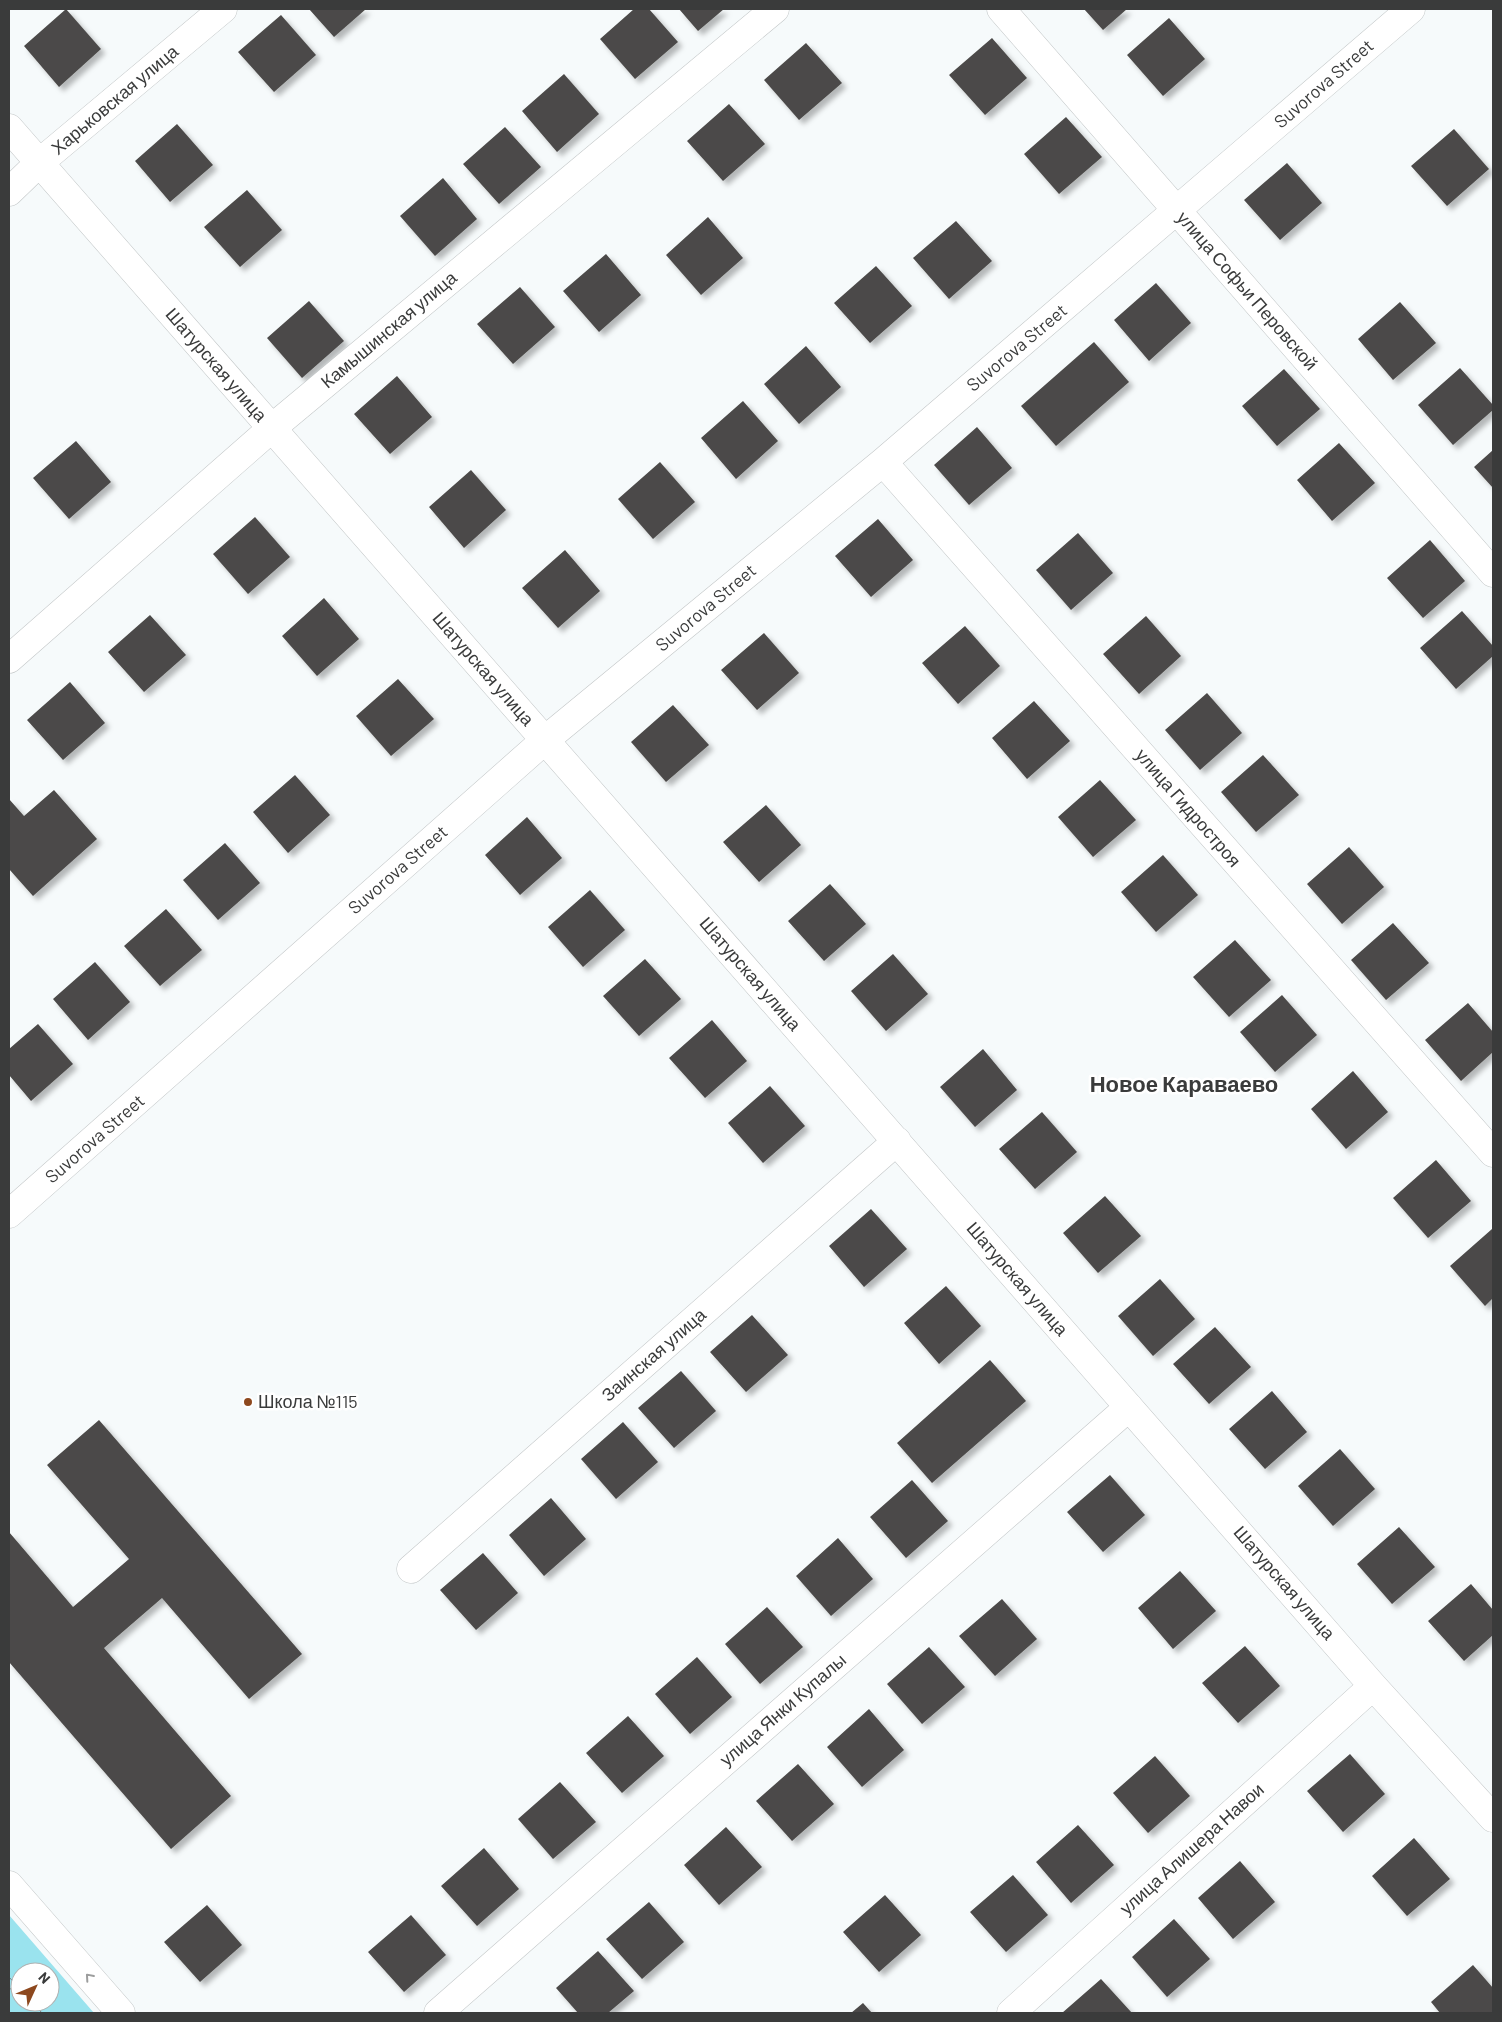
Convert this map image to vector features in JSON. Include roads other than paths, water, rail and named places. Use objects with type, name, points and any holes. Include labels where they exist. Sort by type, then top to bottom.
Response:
[{"type":"street","name":"Харьковская улица","points":[[9,192],[39,163],[223,9]]},
{"type":"street","name":"Камышинская улица","points":[[9,659],[272,428],[775,9]]},
{"type":"street","name":"улица Софьи Перовской","points":[[1001,9],[1493,573]]},
{"type":"street","name":"Suvorova Street","points":[[9,1214],[545,740],[883,462],[1411,9]]},
{"type":"street","name":"Шатурская улица","points":[[9,128],[1373,1686],[1493,1818]]},
{"type":"street","name":"улица Гидростроя","points":[[883,462],[1493,1153]]},
{"type":"street","name":"Заинская улица","points":[[411,1569],[897,1141]]},
{"type":"street","name":"улица Янки Купалы","points":[[438,2013],[1129,1407]]},
{"type":"street","name":"улица Алишера Навои","points":[[1011,2013],[1373,1686]]},
{"type":"street","points":[[9,1885],[122,2013]]},
{"type":"place","name":"Школа №115","points":[[248,1402]]},
{"type":"district","name":"Новое Караваево","points":[[1184,1084]]}]
